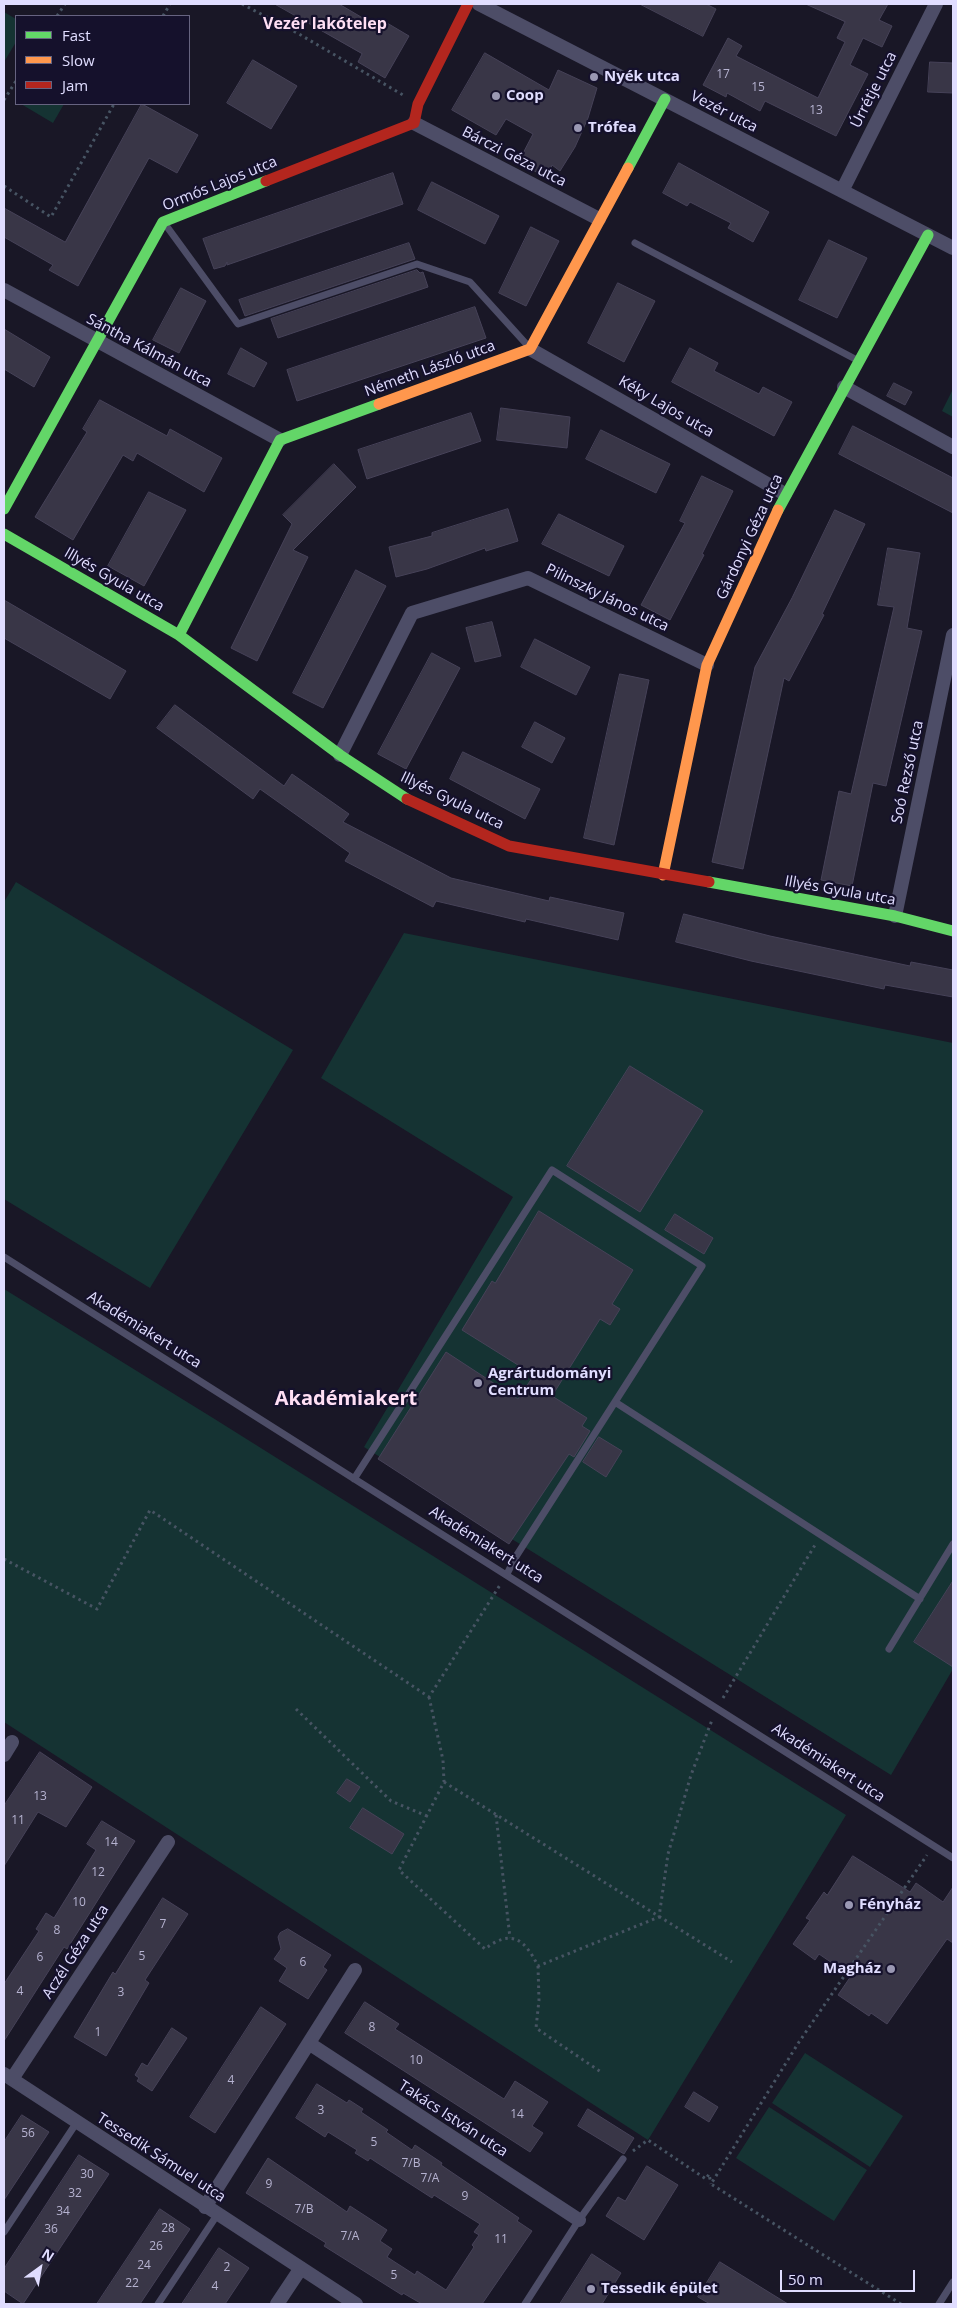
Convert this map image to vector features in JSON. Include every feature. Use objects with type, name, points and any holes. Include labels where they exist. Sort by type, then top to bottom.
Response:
[{"type":"street","points":[[414,123],[418,104],[468,4]]},
{"type":"street","name":"Vezér utca","points":[[479,4],[953,248]]},
{"type":"street","name":"Úrrétje utca","points":[[842,191],[936,4]]},
{"type":"street","points":[[530,348],[664,99]]},
{"type":"street","name":"Bárczi Géza utca","points":[[414,123],[600,219]]},
{"type":"street","name":"Ormós Lajos utca","points":[[4,509],[163,222],[414,123]]},
{"type":"street","name":"Gárdonyi Géza utca","points":[[663,875],[707,665],[785,494],[928,235]]},
{"type":"street","name":"Sántha Kálmán utca","points":[[4,290],[280,440]]},
{"type":"street","name":"Németh László utca","points":[[280,440],[530,348]]},
{"type":"street","name":"Kéky Lajos utca","points":[[530,348],[785,494]]},
{"type":"street","points":[[844,387],[953,446]]},
{"type":"street","points":[[179,635],[280,440]]},
{"type":"street","name":"Illyés Gyula utca","points":[[4,534],[179,635],[340,755],[408,799],[509,846],[895,916],[953,931]]},
{"type":"street","name":"Pilinszky János utca","points":[[340,755],[412,613],[528,578],[707,665]]},
{"type":"street","name":"Soó Rezső utca","points":[[895,916],[953,636]]},
{"type":"street","points":[[4,1755],[12,1742]]},
{"type":"street","name":"Aczél Géza utca","points":[[8,2076],[168,1842]]},
{"type":"street","points":[[205,2207],[310,2044],[355,1970]]},
{"type":"street","name":"Takács István utca","points":[[310,2044],[579,2220]]},
{"type":"street","name":"Tessedik Sámuel utca","points":[[8,2076],[205,2207],[356,2304]]},
{"type":"street","points":[[277,2304],[301,2268]]},
{"type":"lane","points":[[163,222],[238,324],[417,264],[470,282],[530,348]]},
{"type":"lane","points":[[635,243],[858,360]]},
{"type":"lane","points":[[354,1480],[552,1170],[702,1266],[507,1574]]},
{"type":"lane","name":"Akadémiakert utca","points":[[4,1257],[953,1858]]},
{"type":"lane","points":[[615,1402],[920,1599]]},
{"type":"lane","points":[[889,1649],[953,1544]]},
{"type":"lane","points":[[4,2232],[77,2122]]},
{"type":"lane","points":[[525,2304],[579,2220],[622,2159]]},
{"type":"lane","points":[[158,2304],[217,2214]]},
{"type":"lane","points":[[939,2304],[953,2282]]},
{"type":"path","points":[[58,15],[65,4]]},
{"type":"path","points":[[164,15],[170,4]]},
{"type":"path","points":[[242,4],[299,34],[418,104]]},
{"type":"path","points":[[4,100],[15,83]]},
{"type":"path","points":[[4,186],[51,217],[113,105]]},
{"type":"path","points":[[4,1559],[97,1609],[150,1510],[429,1697],[443,1760],[444,1782],[398,1870],[485,1949],[503,1938],[510,1938],[524,1943],[538,1966],[539,2000],[536,2028],[601,2072]]},
{"type":"path","points":[[659,1917],[668,1854],[692,1775],[717,1708],[821,1536]]},
{"type":"path","points":[[429,1697],[507,1574]]},
{"type":"path","points":[[296,1709],[391,1801],[427,1816]]},
{"type":"path","points":[[444,1782],[732,1962]]},
{"type":"path","points":[[496,1815],[510,1938]]},
{"type":"path","points":[[711,2184],[799,2042],[933,1846]]},
{"type":"path","points":[[538,1966],[659,1917]]},
{"type":"path","points":[[622,2159],[648,2140],[706,2179],[709,2174],[711,2184],[901,2304]]},
{"type":"green space","points":[[4,12],[15,18],[15,44],[4,62]]},
{"type":"green space","points":[[23,105],[63,105],[53,123]]},
{"type":"green space","points":[[953,389],[953,417],[942,411]]},
{"type":"green space","points":[[16,882],[293,1050],[150,1288],[4,1199],[4,902]]},
{"type":"green space","points":[[404,933],[953,1043],[953,1669],[891,1775],[364,1447],[513,1197],[321,1078]]},
{"type":"green space","points":[[4,1289],[846,1815],[648,2140],[4,1722]]},
{"type":"green space","points":[[805,2053],[903,2116],[870,2167],[772,2103]]},
{"type":"green space","points":[[769,2107],[867,2170],[834,2221],[736,2158]]},
{"type":"building","points":[[275,4],[339,4],[378,27],[382,20],[409,36],[385,78],[358,62],[362,54]]},
{"type":"building","points":[[640,4],[706,4],[716,9],[703,36]]},
{"type":"building","points":[[806,4],[888,4],[879,20],[892,26],[882,47],[863,38],[850,65],[868,74],[836,136],[765,101],[760,111],[727,93],[726,97],[703,85],[728,38],[742,46],[736,56],[818,98],[845,42],[837,38],[845,22]]},
{"type":"building","points":[[485,53],[549,90],[558,70],[597,88],[588,118],[575,147],[560,171],[552,165],[547,179],[519,161],[533,134],[506,119],[496,135],[452,110]]},
{"type":"building","points":[[253,60],[297,86],[271,129],[227,103]]},
{"type":"building","points":[[930,62],[953,63],[953,93],[928,92]]},
{"type":"building","points":[[141,105],[198,135],[177,173],[149,158],[78,286],[49,270],[53,265],[4,237],[4,208],[65,242]]},
{"type":"building","points":[[679,163],[769,212],[753,242],[728,228],[731,223],[690,202],[687,206],[663,193]]},
{"type":"building","points":[[393,173],[403,204],[227,265],[227,262],[225,266],[214,269],[203,239]]},
{"type":"building","points":[[432,182],[499,216],[485,244],[418,210]]},
{"type":"building","points":[[531,227],[559,241],[526,306],[499,293]]},
{"type":"building","points":[[829,240],[867,258],[837,318],[799,300]]},
{"type":"building","points":[[409,243],[415,259],[245,316],[239,300]]},
{"type":"building","points":[[417,270],[420,273],[423,272],[428,287],[278,338],[271,319]]},
{"type":"building","points":[[618,283],[655,301],[624,362],[588,343]]},
{"type":"building","points":[[181,288],[206,301],[179,353],[153,340]]},
{"type":"building","points":[[475,307],[486,338],[297,401],[287,370]]},
{"type":"building","points":[[4,329],[50,357],[34,387],[4,369]]},
{"type":"building","points":[[241,348],[267,363],[254,387],[228,374]]},
{"type":"building","points":[[690,348],[718,363],[714,371],[759,394],[763,387],[792,402],[774,436],[672,382]]},
{"type":"building","points":[[894,383],[912,392],[905,405],[887,396]]},
{"type":"building","points":[[100,400],[167,436],[170,429],[222,458],[204,492],[137,453],[133,461],[123,455],[73,540],[35,517],[87,432],[83,429]]},
{"type":"building","points":[[501,408],[570,417],[567,448],[497,440]]},
{"type":"building","points":[[471,413],[481,441],[367,479],[358,450]]},
{"type":"building","points":[[853,426],[953,478],[953,513],[839,454]]},
{"type":"building","points":[[601,430],[670,464],[656,493],[586,459]]},
{"type":"building","points":[[334,464],[356,487],[293,550],[308,557],[257,661],[231,648],[292,524],[283,515]]},
{"type":"building","points":[[702,476],[733,491],[702,554],[704,555],[670,620],[641,605],[685,523],[680,521]]},
{"type":"building","points":[[149,492],[186,510],[144,586],[108,566]]},
{"type":"building","points":[[508,509],[518,541],[486,551],[485,548],[427,569],[396,577],[389,547],[432,536],[432,533]]},
{"type":"building","points":[[835,510],[865,524],[822,614],[824,615],[789,681],[784,678],[743,869],[712,862],[755,667],[792,598]]},
{"type":"building","points":[[559,514],[624,546],[609,576],[542,544]]},
{"type":"building","points":[[888,548],[920,553],[907,628],[922,631],[886,786],[873,783],[852,886],[821,880],[839,791],[851,794],[894,607],[878,605]]},
{"type":"building","points":[[356,570],[386,586],[323,708],[293,693]]},
{"type":"building","points":[[4,600],[126,671],[110,699],[4,638]]},
{"type":"building","points":[[492,622],[501,656],[475,662],[466,628]]},
{"type":"building","points":[[535,639],[590,667],[576,695],[521,667]]},
{"type":"building","points":[[432,653],[460,668],[406,769],[378,754]]},
{"type":"building","points":[[620,674],[649,680],[614,845],[584,838]]},
{"type":"building","points":[[175,705],[284,786],[292,774],[349,814],[343,822],[451,878],[549,901],[550,897],[624,913],[618,940],[526,919],[525,922],[436,901],[433,907],[345,861],[350,853],[260,789],[253,799],[157,728]]},
{"type":"building","points":[[535,722],[565,738],[552,763],[522,747]]},
{"type":"building","points":[[463,752],[540,789],[525,819],[450,779]]},
{"type":"building","points":[[684,914],[770,936],[910,966],[911,962],[953,970],[953,997],[885,985],[884,989],[751,961],[676,942]]},
{"type":"building","points":[[630,1066],[703,1111],[640,1212],[567,1166]]},
{"type":"building","points":[[539,1211],[633,1270],[612,1304],[620,1309],[610,1325],[600,1319],[552,1396],[587,1418],[582,1426],[590,1431],[574,1457],[569,1454],[509,1544],[378,1459],[446,1352],[518,1399],[534,1375],[462,1330],[492,1281],[495,1283]]},
{"type":"building","points":[[675,1214],[713,1238],[704,1254],[665,1230]]},
{"type":"building","points":[[599,1437],[622,1451],[606,1477],[583,1462]]},
{"type":"building","points":[[953,1581],[953,1667],[914,1642]]},
{"type":"building","points":[[40,1752],[92,1787],[66,1827],[38,1812],[4,1866],[4,1806]]},
{"type":"building","points":[[347,1779],[360,1787],[350,1802],[337,1793]]},
{"type":"building","points":[[363,1808],[404,1834],[392,1854],[350,1828]]},
{"type":"building","points":[[102,1821],[135,1841],[67,1949],[64,1947],[4,2041],[4,1984],[39,1931],[36,1929],[46,1913],[54,1918],[96,1850],[87,1844]]},
{"type":"building","points":[[853,1856],[910,1892],[916,1883],[943,1902],[953,1887],[953,1943],[947,1939],[887,2024],[871,2013],[869,2016],[838,1995],[851,1976],[819,1954],[815,1960],[793,1944],[810,1920],[806,1918],[824,1892],[827,1895]]},
{"type":"building","points":[[163,1898],[188,1914],[145,1980],[149,1983],[106,2056],[74,2037],[113,1972],[115,1974]]},
{"type":"building","points":[[288,1929],[331,1955],[323,1967],[327,1970],[308,1999],[279,1981],[287,1968],[274,1959],[281,1949],[278,1937],[280,1933]]},
{"type":"building","points":[[365,2002],[399,2024],[395,2029],[504,2099],[515,2081],[548,2102],[532,2126],[543,2133],[530,2152],[345,2033]]},
{"type":"building","points":[[261,2007],[286,2024],[215,2133],[190,2117]]},
{"type":"building","points":[[172,2028],[187,2038],[152,2091],[137,2081],[139,2078],[135,2075],[142,2063],[147,2066]]},
{"type":"building","points":[[317,2084],[347,2103],[349,2100],[363,2109],[361,2112],[388,2130],[386,2132],[412,2150],[415,2145],[442,2163],[441,2165],[519,2218],[517,2221],[532,2231],[482,2304],[422,2304],[403,2293],[402,2295],[324,2246],[326,2243],[246,2193],[268,2158],[347,2212],[350,2206],[387,2230],[380,2241],[392,2249],[387,2257],[415,2275],[417,2271],[446,2290],[474,2247],[472,2245],[479,2235],[474,2232],[480,2224],[434,2195],[432,2198],[370,2158],[368,2161],[355,2153],[357,2150],[328,2132],[325,2137],[296,2118]]},
{"type":"building","points":[[694,2092],[718,2107],[709,2122],[685,2107]]},
{"type":"building","points":[[588,2109],[634,2138],[624,2154],[578,2126]]},
{"type":"building","points":[[22,2115],[49,2132],[4,2200],[4,2142]]},
{"type":"building","points":[[79,2155],[109,2174],[23,2304],[4,2291],[4,2269]]},
{"type":"building","points":[[647,2166],[678,2185],[644,2240],[606,2216],[618,2197],[625,2201]]},
{"type":"building","points":[[160,2209],[190,2229],[140,2304],[97,2304]]},
{"type":"building","points":[[219,2248],[249,2268],[225,2304],[182,2304]]},
{"type":"building","name":"Tessedik épület","points":[[592,2254],[621,2273],[602,2304],[560,2304]]},
{"type":"building","points":[[720,2262],[788,2304],[710,2304],[698,2297]]},
{"type":"traffic: fast","points":[[628,168],[665,99]]},
{"type":"traffic: fast","points":[[4,509],[163,222],[266,181]]},
{"type":"traffic: fast","points":[[778,510],[928,235]]},
{"type":"traffic: fast","points":[[179,635],[280,440],[379,404]]},
{"type":"traffic: fast","points":[[4,534],[179,635],[340,755],[407,799]]},
{"type":"traffic: fast","points":[[709,882],[895,916],[953,931]]},
{"type":"traffic: slow","points":[[379,404],[530,349],[628,168]]},
{"type":"traffic: slow","points":[[663,875],[707,665],[778,510]]},
{"type":"traffic: jam","points":[[266,181],[414,123],[418,104],[468,4]]},
{"type":"traffic: jam","points":[[407,799],[509,846],[709,882]]},
{"type":"place","name":"Nyék utca","points":[[594,77]]},
{"type":"place","name":"Coop","points":[[496,96]]},
{"type":"place","name":"Trófea","points":[[578,128]]},
{"type":"place","name":"Agrártudományi Centrum","points":[[478,1383]]},
{"type":"place","name":"Fényház","points":[[849,1905]]},
{"type":"place","name":"Magház","points":[[891,1969]]},
{"type":"place","name":"Tessedik épület","points":[[591,2289]]},
{"type":"district","name":"Vezér lakótelep","points":[[325,24]]},
{"type":"district","name":"Akadémiakert","points":[[346,1399]]}]
